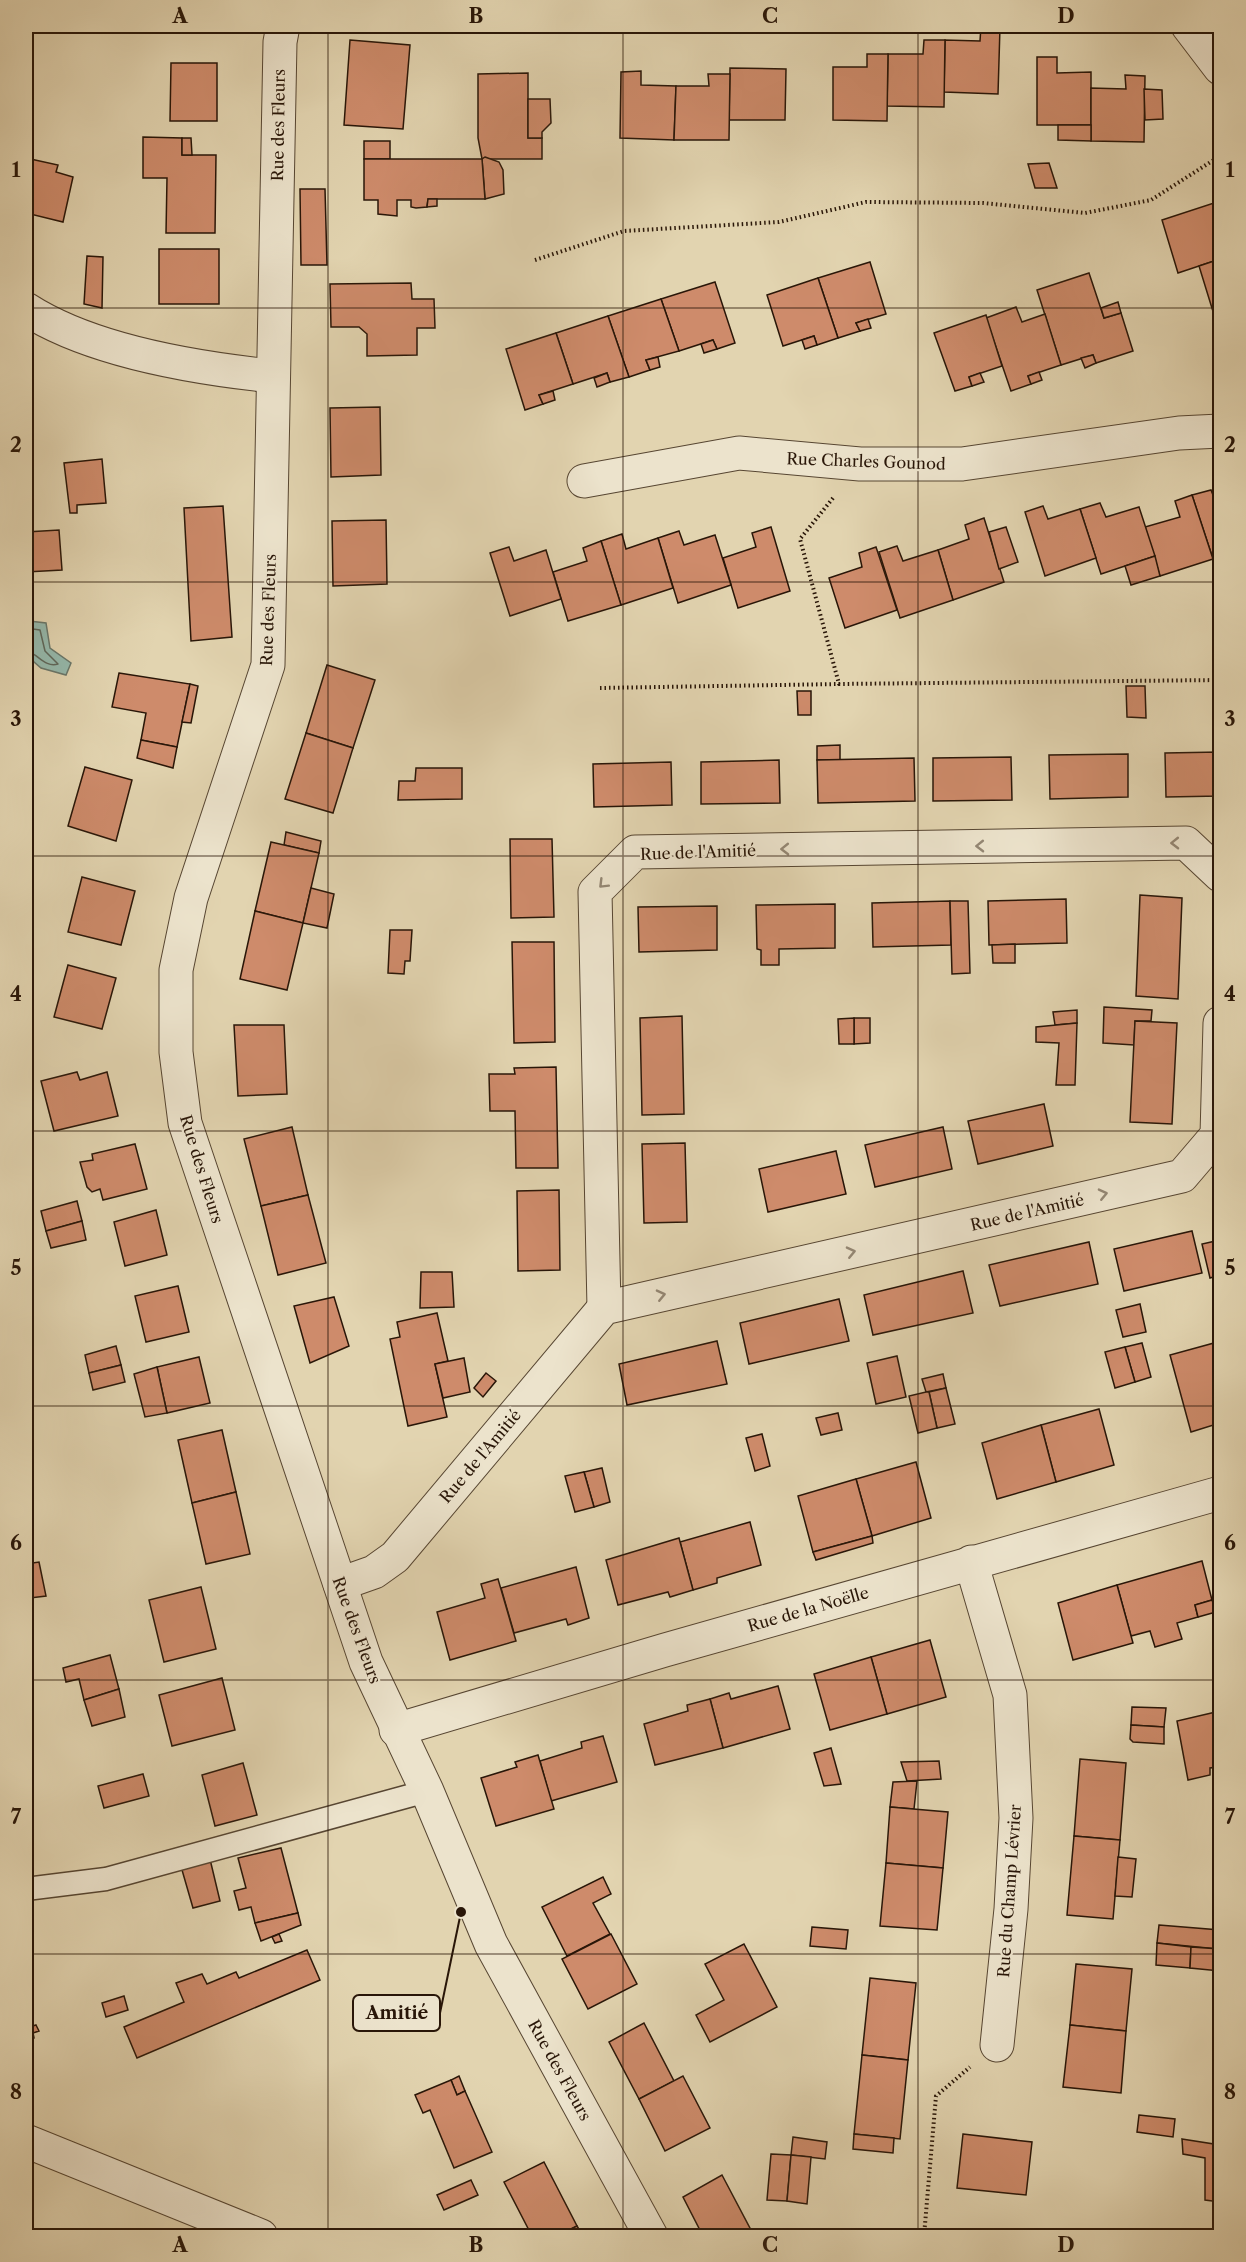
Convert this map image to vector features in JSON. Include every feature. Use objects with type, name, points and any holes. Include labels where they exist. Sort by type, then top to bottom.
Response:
[{"type":"street","name":"Rue des Fleurs","points":[[283,26],[280,42],[272,376],[268,665],[191,898],[176,970],[176,1052],[185,1124],[366,1662],[396,1730],[427,1791],[491,1944],[651,2236]]},
{"type":"street","points":[[1188,26],[1221,68]]},
{"type":"street","points":[[26,309],[47,323],[140,355],[272,376]]},
{"type":"street","name":"Rue Charles Gounod","points":[[584,481],[739,453],[860,464],[962,465],[1179,433],[1221,431]]},
{"type":"street","name":"Rue de l'Amitié","points":[[604,1308],[595,892],[635,852],[1186,843],[1221,875]]},
{"type":"street","name":"Rue de l'Amitié","points":[[340,1584],[374,1572],[395,1557],[604,1308],[1182,1176],[1217,1135],[1221,1023]]},
{"type":"street","name":"Rue de la Noëlle","points":[[396,1730],[970,1562],[1221,1493]]},
{"type":"street","name":"Rue du Champ Lévrier","points":[[970,1562],[1010,1695],[1016,1818],[1011,1909],[996,2045]]},
{"type":"street","points":[[26,2142],[261,2236]]},
{"type":"lane","points":[[26,1889],[106,1879],[427,1791]]},
{"type":"path","points":[[535,260],[624,231],[779,222],[866,202],[983,203],[1084,213],[1151,200],[1221,156]]},
{"type":"path","points":[[839,684],[800,539],[860,464]]},
{"type":"path","points":[[600,688],[1221,680]]},
{"type":"path","points":[[924,2236],[936,2096],[996,2045]]},
{"type":"water","points":[[29,621],[46,623],[50,648],[71,663],[66,675],[41,668],[26,655],[26,625]]},
{"type":"building","points":[[981,26],[1000,27],[998,94],[944,92],[945,40],[980,41]]},
{"type":"building","points":[[350,40],[410,45],[403,129],[344,125]]},
{"type":"building","points":[[924,40],[945,40],[944,107],[887,106],[888,54],[923,54]]},
{"type":"building","points":[[867,54],[888,54],[887,121],[833,120],[833,67],[867,67]]},
{"type":"building","points":[[1037,57],[1057,57],[1057,73],[1091,72],[1091,125],[1037,125]]},
{"type":"building","points":[[171,63],[217,63],[217,121],[170,121]]},
{"type":"building","points":[[730,68],[786,69],[785,120],[729,120]]},
{"type":"building","points":[[641,71],[641,85],[676,86],[674,140],[620,138],[621,72]]},
{"type":"building","points":[[528,73],[528,138],[542,138],[542,159],[482,159],[478,138],[478,74]]},
{"type":"building","points":[[708,74],[730,74],[729,140],[674,140],[676,86],[709,86]]},
{"type":"building","points":[[1125,75],[1145,76],[1144,142],[1091,141],[1091,88],[1126,89]]},
{"type":"building","points":[[1144,89],[1162,90],[1163,119],[1145,120]]},
{"type":"building","points":[[528,99],[550,99],[551,123],[542,132],[542,138],[528,138]]},
{"type":"building","points":[[1058,125],[1091,125],[1091,141],[1058,140]]},
{"type":"building","points":[[143,137],[182,138],[182,155],[216,155],[215,233],[166,233],[167,178],[143,178]]},
{"type":"building","points":[[182,138],[191,138],[192,155],[182,155]]},
{"type":"building","points":[[364,141],[390,141],[390,159],[364,159]]},
{"type":"building","points":[[485,157],[499,162],[503,170],[504,194],[485,199],[482,159]]},
{"type":"building","points":[[26,158],[58,165],[56,172],[73,177],[63,222],[26,213]]},
{"type":"building","points":[[364,159],[482,159],[485,199],[428,199],[427,207],[416,208],[411,207],[411,200],[397,200],[397,216],[378,214],[378,200],[364,200]]},
{"type":"building","points":[[1049,163],[1057,188],[1035,188],[1028,164]]},
{"type":"building","points":[[300,189],[325,189],[327,265],[301,265]]},
{"type":"building","points":[[428,199],[437,199],[437,206],[427,207]]},
{"type":"building","points":[[1220,201],[1220,221],[1217,222],[1220,259],[1178,273],[1162,220]]},
{"type":"building","points":[[159,249],[219,249],[219,304],[159,304]]},
{"type":"building","points":[[87,256],[103,257],[102,308],[84,304]]},
{"type":"building","points":[[1220,259],[1220,316],[1215,318],[1199,266]]},
{"type":"building","points":[[870,262],[886,314],[856,323],[860,331],[838,338],[818,278]]},
{"type":"building","points":[[1089,273],[1104,318],[1121,313],[1133,351],[1096,363],[1093,355],[1061,365],[1037,290]]},
{"type":"building","points":[[818,278],[838,338],[817,345],[814,336],[783,346],[767,295]]},
{"type":"building","points":[[715,282],[735,343],[717,349],[713,340],[679,351],[661,299]]},
{"type":"building","points":[[411,283],[412,299],[434,299],[435,328],[417,328],[417,355],[367,356],[367,334],[359,327],[331,327],[330,284]]},
{"type":"building","points":[[661,299],[679,351],[646,360],[650,370],[629,377],[608,316]]},
{"type":"building","points":[[1118,302],[1121,313],[1104,318],[1101,308]]},
{"type":"building","points":[[1016,307],[1022,322],[1045,314],[1061,365],[1028,376],[1031,384],[1011,391],[986,318]]},
{"type":"building","points":[[986,315],[1002,366],[969,377],[972,386],[955,391],[934,333]]},
{"type":"building","points":[[608,316],[629,377],[610,382],[607,373],[573,384],[556,333]]},
{"type":"building","points":[[868,319],[871,328],[860,331],[856,323]]},
{"type":"building","points":[[556,333],[573,384],[539,395],[543,404],[525,410],[506,349]]},
{"type":"building","points":[[814,336],[817,345],[805,349],[802,340]]},
{"type":"building","points":[[713,340],[717,349],[704,353],[701,344]]},
{"type":"building","points":[[1093,355],[1096,363],[1085,368],[1081,358]]},
{"type":"building","points":[[658,357],[660,367],[650,370],[646,360]]},
{"type":"building","points":[[1039,372],[1042,380],[1031,384],[1028,376]]},
{"type":"building","points":[[607,373],[610,382],[597,387],[594,378]]},
{"type":"building","points":[[980,373],[984,382],[972,386],[969,377]]},
{"type":"building","points":[[553,391],[555,400],[543,404],[539,395]]},
{"type":"building","points":[[380,407],[381,475],[331,477],[330,408]]},
{"type":"building","points":[[102,459],[106,503],[77,505],[77,513],[70,513],[64,463]]},
{"type":"building","points":[[1211,490],[1217,505],[1220,503],[1220,556],[1213,559],[1192,495]]},
{"type":"building","points":[[1192,495],[1213,559],[1160,576],[1145,527],[1180,517],[1175,501]]},
{"type":"building","points":[[1100,503],[1106,517],[1139,507],[1155,556],[1101,574],[1080,509]]},
{"type":"building","points":[[223,506],[232,637],[191,641],[184,508]]},
{"type":"building","points":[[1043,506],[1048,519],[1080,509],[1096,558],[1045,576],[1025,512]]},
{"type":"building","points":[[984,518],[1004,582],[953,600],[938,550],[969,539],[965,525]]},
{"type":"building","points":[[386,520],[387,584],[333,586],[332,521]]},
{"type":"building","points":[[771,527],[790,591],[738,608],[723,558],[756,547],[752,533]]},
{"type":"building","points":[[1006,527],[1018,562],[999,569],[989,532]]},
{"type":"building","points":[[59,530],[62,570],[26,572],[26,532]]},
{"type":"building","points":[[679,531],[684,545],[715,535],[731,585],[678,603],[658,538]]},
{"type":"building","points":[[622,534],[626,549],[658,538],[673,588],[621,605],[601,541]]},
{"type":"building","points":[[601,541],[621,605],[568,621],[553,572],[587,561],[583,548]]},
{"type":"building","points":[[897,546],[903,561],[938,550],[953,600],[900,618],[879,552]]},
{"type":"building","points":[[509,547],[514,561],[546,550],[561,599],[510,616],[490,553]]},
{"type":"building","points":[[876,547],[897,610],[845,628],[829,578],[862,567],[859,553]]},
{"type":"building","points":[[1155,556],[1160,576],[1131,585],[1125,566]]},
{"type":"building","points":[[327,665],[375,680],[353,748],[306,733]]},
{"type":"building","points":[[119,673],[190,684],[177,747],[141,740],[146,713],[112,707]]},
{"type":"building","points":[[190,684],[198,686],[191,723],[182,722]]},
{"type":"building","points":[[1126,686],[1145,686],[1146,718],[1127,717]]},
{"type":"building","points":[[797,691],[811,691],[811,715],[798,715]]},
{"type":"building","points":[[306,733],[353,748],[333,813],[285,799]]},
{"type":"building","points":[[141,740],[177,747],[173,768],[137,758]]},
{"type":"building","points":[[840,745],[840,760],[817,760],[817,746]]},
{"type":"building","points":[[1220,752],[1220,796],[1166,797],[1165,753]]},
{"type":"building","points":[[1128,754],[1128,797],[1050,799],[1049,755]]},
{"type":"building","points":[[1011,757],[1012,800],[933,801],[933,758]]},
{"type":"building","points":[[914,758],[915,801],[818,803],[817,760]]},
{"type":"building","points":[[779,760],[780,803],[701,804],[701,762]]},
{"type":"building","points":[[671,762],[672,805],[594,807],[593,764]]},
{"type":"building","points":[[85,767],[132,780],[116,841],[68,826]]},
{"type":"building","points":[[416,768],[462,768],[462,799],[398,800],[399,781],[415,781]]},
{"type":"building","points":[[286,832],[321,841],[319,853],[284,845]]},
{"type":"building","points":[[510,839],[552,839],[554,917],[511,918]]},
{"type":"building","points":[[271,842],[319,853],[303,923],[255,911]]},
{"type":"building","points":[[82,877],[135,891],[121,945],[68,932]]},
{"type":"building","points":[[311,888],[334,894],[327,928],[303,923]]},
{"type":"building","points":[[1140,895],[1182,898],[1178,999],[1136,996]]},
{"type":"building","points":[[1066,899],[1067,943],[989,945],[988,901]]},
{"type":"building","points":[[950,901],[951,945],[873,947],[872,903]]},
{"type":"building","points":[[950,901],[968,901],[970,973],[952,974]]},
{"type":"building","points":[[835,904],[835,948],[779,949],[779,965],[761,965],[761,950],[757,949],[756,905]]},
{"type":"building","points":[[717,906],[717,950],[639,952],[638,907]]},
{"type":"building","points":[[255,911],[303,923],[287,990],[240,979]]},
{"type":"building","points":[[390,930],[412,930],[410,961],[405,961],[404,974],[388,973]]},
{"type":"building","points":[[512,942],[554,942],[555,1042],[514,1043]]},
{"type":"building","points":[[1015,944],[1015,963],[993,963],[992,945]]},
{"type":"building","points":[[68,965],[116,978],[102,1029],[54,1017]]},
{"type":"building","points":[[1104,1007],[1152,1010],[1151,1021],[1135,1021],[1134,1045],[1103,1043]]},
{"type":"building","points":[[1077,1010],[1077,1023],[1055,1025],[1053,1012]]},
{"type":"building","points":[[682,1016],[684,1114],[642,1115],[640,1018]]},
{"type":"building","points":[[854,1018],[870,1018],[870,1043],[854,1044]]},
{"type":"building","points":[[854,1018],[854,1044],[839,1044],[838,1019]]},
{"type":"building","points":[[1135,1021],[1177,1023],[1172,1124],[1130,1122]]},
{"type":"building","points":[[1077,1023],[1075,1085],[1056,1085],[1059,1043],[1036,1042],[1036,1027]]},
{"type":"building","points":[[234,1025],[284,1025],[287,1094],[238,1096]]},
{"type":"building","points":[[556,1067],[558,1168],[516,1168],[515,1111],[490,1111],[489,1074],[515,1074],[514,1068]]},
{"type":"building","points":[[77,1072],[80,1080],[107,1072],[118,1116],[54,1131],[41,1081]]},
{"type":"building","points":[[1044,1104],[1053,1146],[978,1164],[968,1121]]},
{"type":"building","points":[[292,1127],[308,1195],[261,1206],[244,1139]]},
{"type":"building","points":[[943,1127],[952,1169],[875,1187],[865,1145]]},
{"type":"building","points":[[685,1143],[687,1222],[644,1223],[642,1144]]},
{"type":"building","points":[[135,1144],[147,1189],[103,1200],[100,1189],[92,1192],[87,1187],[80,1162],[93,1160],[92,1154]]},
{"type":"building","points":[[836,1151],[846,1194],[768,1212],[759,1169]]},
{"type":"building","points":[[559,1190],[560,1270],[518,1271],[517,1191]]},
{"type":"building","points":[[308,1195],[326,1263],[278,1275],[261,1206]]},
{"type":"building","points":[[77,1201],[82,1221],[46,1231],[41,1211]]},
{"type":"building","points":[[156,1210],[167,1255],[125,1266],[114,1222]]},
{"type":"building","points":[[82,1221],[86,1240],[51,1248],[46,1231]]},
{"type":"building","points":[[1192,1231],[1202,1273],[1124,1291],[1114,1249]]},
{"type":"building","points":[[1220,1240],[1220,1275],[1210,1278],[1202,1244]]},
{"type":"building","points":[[1089,1242],[1098,1284],[1000,1306],[989,1265]]},
{"type":"building","points":[[963,1271],[973,1313],[873,1335],[864,1295]]},
{"type":"building","points":[[421,1272],[452,1272],[454,1307],[420,1308]]},
{"type":"building","points":[[178,1286],[189,1332],[146,1342],[135,1296]]},
{"type":"building","points":[[334,1297],[349,1346],[310,1363],[294,1306]]},
{"type":"building","points":[[839,1299],[849,1341],[749,1364],[740,1323]]},
{"type":"building","points":[[1140,1304],[1146,1332],[1123,1337],[1116,1310]]},
{"type":"building","points":[[437,1313],[448,1361],[435,1364],[447,1417],[408,1426],[390,1339],[400,1337],[397,1322]]},
{"type":"building","points":[[717,1341],[727,1384],[627,1405],[619,1364]]},
{"type":"building","points":[[1142,1343],[1151,1377],[1135,1382],[1125,1347]]},
{"type":"building","points":[[1214,1343],[1220,1366],[1220,1423],[1191,1432],[1170,1355]]},
{"type":"building","points":[[116,1346],[121,1365],[89,1373],[85,1355]]},
{"type":"building","points":[[1125,1347],[1135,1382],[1115,1388],[1105,1352]]},
{"type":"building","points":[[897,1356],[906,1397],[876,1404],[867,1363]]},
{"type":"building","points":[[199,1357],[210,1403],[167,1413],[157,1367]]},
{"type":"building","points":[[464,1358],[470,1392],[443,1398],[435,1364]]},
{"type":"building","points":[[121,1365],[125,1382],[93,1390],[89,1373]]},
{"type":"building","points":[[157,1367],[167,1413],[145,1417],[134,1374]]},
{"type":"building","points":[[486,1373],[496,1381],[483,1397],[474,1388]]},
{"type":"building","points":[[943,1374],[946,1388],[926,1392],[922,1379]]},
{"type":"building","points":[[946,1388],[955,1424],[937,1428],[929,1392]]},
{"type":"building","points":[[929,1392],[937,1428],[918,1433],[909,1396]]},
{"type":"building","points":[[1099,1409],[1114,1465],[1056,1482],[1041,1425]]},
{"type":"building","points":[[838,1413],[842,1430],[821,1435],[816,1418]]},
{"type":"building","points":[[1041,1425],[1056,1482],[997,1499],[982,1443]]},
{"type":"building","points":[[222,1430],[236,1492],[192,1503],[178,1440]]},
{"type":"building","points":[[762,1434],[770,1466],[755,1471],[746,1438]]},
{"type":"building","points":[[916,1462],[931,1518],[872,1536],[856,1479]]},
{"type":"building","points":[[602,1468],[610,1502],[594,1507],[584,1472]]},
{"type":"building","points":[[584,1472],[594,1507],[575,1512],[565,1476]]},
{"type":"building","points":[[856,1479],[872,1536],[813,1552],[798,1496]]},
{"type":"building","points":[[236,1492],[250,1554],[206,1564],[192,1503]]},
{"type":"building","points":[[750,1522],[761,1565],[717,1578],[717,1583],[693,1590],[680,1542]]},
{"type":"building","points":[[872,1536],[873,1543],[816,1560],[813,1552]]},
{"type":"building","points":[[679,1538],[693,1590],[670,1597],[668,1592],[618,1605],[606,1560]]},
{"type":"building","points":[[1202,1561],[1212,1600],[1195,1605],[1198,1617],[1177,1623],[1182,1639],[1155,1647],[1150,1631],[1131,1636],[1117,1585]]},
{"type":"building","points":[[39,1562],[46,1596],[30,1598],[26,1564]]},
{"type":"building","points":[[576,1567],[589,1618],[568,1625],[566,1619],[514,1633],[501,1588]]},
{"type":"building","points":[[498,1579],[516,1641],[450,1660],[437,1612],[485,1598],[481,1584]]},
{"type":"building","points":[[1117,1585],[1133,1643],[1073,1660],[1058,1603]]},
{"type":"building","points":[[201,1587],[216,1649],[164,1662],[149,1600]]},
{"type":"building","points":[[1212,1600],[1216,1612],[1198,1617],[1195,1605]]},
{"type":"building","points":[[930,1640],[946,1697],[887,1714],[871,1657]]},
{"type":"building","points":[[110,1655],[119,1689],[84,1700],[79,1679],[66,1682],[63,1668]]},
{"type":"building","points":[[871,1657],[887,1714],[830,1730],[814,1674]]},
{"type":"building","points":[[222,1678],[235,1730],[172,1746],[159,1695]]},
{"type":"building","points":[[778,1686],[790,1729],[723,1748],[710,1699],[729,1693],[731,1699]]},
{"type":"building","points":[[119,1689],[125,1717],[92,1726],[84,1700]]},
{"type":"building","points":[[710,1699],[723,1748],[655,1765],[644,1724],[688,1711],[687,1705]]},
{"type":"building","points":[[1132,1707],[1166,1708],[1164,1727],[1131,1725]]},
{"type":"building","points":[[1220,1711],[1220,1760],[1216,1761],[1217,1767],[1210,1768],[1210,1775],[1188,1780],[1177,1721]]},
{"type":"building","points":[[1131,1725],[1164,1727],[1164,1744],[1133,1742],[1130,1739]]},
{"type":"building","points":[[603,1736],[617,1782],[551,1801],[540,1761],[582,1748],[581,1742]]},
{"type":"building","points":[[831,1748],[841,1784],[824,1786],[814,1753]]},
{"type":"building","points":[[538,1755],[554,1809],[496,1826],[481,1778],[517,1767],[515,1762]]},
{"type":"building","points":[[1080,1759],[1126,1763],[1120,1840],[1074,1836]]},
{"type":"building","points":[[939,1761],[941,1779],[907,1781],[901,1762]]},
{"type":"building","points":[[243,1763],[257,1815],[215,1826],[202,1775]]},
{"type":"building","points":[[143,1774],[149,1796],[104,1808],[98,1786]]},
{"type":"building","points":[[917,1781],[914,1809],[890,1807],[893,1782]]},
{"type":"building","points":[[890,1807],[948,1812],[943,1868],[886,1863]]},
{"type":"building","points":[[1074,1836],[1120,1840],[1113,1919],[1067,1915]]},
{"type":"building","points":[[281,1848],[298,1913],[255,1923],[251,1907],[239,1910],[234,1891],[246,1888],[238,1858]]},
{"type":"building","points":[[209,1855],[220,1901],[193,1908],[180,1863]]},
{"type":"building","points":[[1118,1857],[1136,1859],[1132,1897],[1115,1896]]},
{"type":"building","points":[[886,1863],[943,1868],[937,1930],[880,1926]]},
{"type":"building","points":[[603,1877],[611,1894],[593,1903],[610,1934],[567,1956],[542,1907]]},
{"type":"building","points":[[298,1913],[301,1925],[261,1941],[255,1923]]},
{"type":"building","points":[[1159,1925],[1220,1930],[1218,1949],[1157,1943]]},
{"type":"building","points":[[812,1927],[848,1930],[846,1949],[810,1946]]},
{"type":"building","points":[[279,1934],[282,1941],[275,1943],[272,1937]]},
{"type":"building","points":[[611,1934],[637,1984],[588,2009],[562,1959]]},
{"type":"building","points":[[1157,1943],[1191,1947],[1190,1968],[1156,1965]]},
{"type":"building","points":[[744,1944],[777,2007],[710,2042],[696,2015],[724,2000],[705,1964]]},
{"type":"building","points":[[1191,1947],[1220,1949],[1220,1971],[1190,1968]]},
{"type":"building","points":[[307,1950],[320,1980],[137,2058],[124,2027],[184,2002],[176,1983],[202,1974],[207,1984],[236,1972],[239,1978]]},
{"type":"building","points":[[1076,1964],[1132,1969],[1126,2031],[1070,2025]]},
{"type":"building","points":[[870,1978],[916,1983],[908,2060],[862,2055]]},
{"type":"building","points":[[124,1996],[128,2010],[106,2017],[102,2003]]},
{"type":"building","points":[[644,2023],[674,2081],[639,2099],[609,2042]]},
{"type":"building","points":[[36,2025],[39,2031],[33,2033],[34,2038],[26,2040],[26,2028]]},
{"type":"building","points":[[1070,2025],[1126,2031],[1121,2093],[1063,2087]]},
{"type":"building","points":[[862,2055],[908,2060],[900,2139],[854,2134]]},
{"type":"building","points":[[459,2076],[465,2091],[457,2095],[451,2080]]},
{"type":"building","points":[[683,2076],[710,2128],[665,2151],[639,2099]]},
{"type":"building","points":[[451,2080],[457,2095],[465,2091],[492,2152],[454,2168],[430,2110],[423,2113],[415,2095]]},
{"type":"building","points":[[1139,2115],[1175,2119],[1173,2137],[1137,2132]]},
{"type":"building","points":[[854,2134],[894,2138],[893,2153],[853,2149]]},
{"type":"building","points":[[963,2134],[1032,2142],[1026,2195],[957,2188]]},
{"type":"building","points":[[793,2137],[827,2142],[825,2159],[791,2155]]},
{"type":"building","points":[[1182,2139],[1220,2145],[1220,2202],[1205,2200],[1205,2158],[1183,2154]]},
{"type":"building","points":[[771,2154],[791,2155],[787,2201],[767,2200]]},
{"type":"building","points":[[791,2155],[811,2157],[807,2204],[787,2201]]},
{"type":"building","points":[[544,2162],[577,2226],[557,2236],[532,2236],[504,2182]]},
{"type":"building","points":[[722,2175],[752,2232],[743,2236],[703,2236],[683,2197]]},
{"type":"building","points":[[471,2180],[478,2195],[444,2210],[437,2195]]},
{"type":"building","points":[[1216,2202],[1220,2202],[1220,2227],[1215,2226]]},
{"type":"building","points":[[577,2226],[583,2236],[557,2236]]},
{"type":"building","points":[[1215,2226],[1220,2227],[1220,2236],[1215,2236]]},
{"type":"building","points":[[99,2231],[112,2236],[97,2236]]},
{"type":"building","points":[[896,2232],[915,2233],[914,2236],[895,2236]]},
{"type":"place","name":"Amitié","points":[[461,1912]]}]
